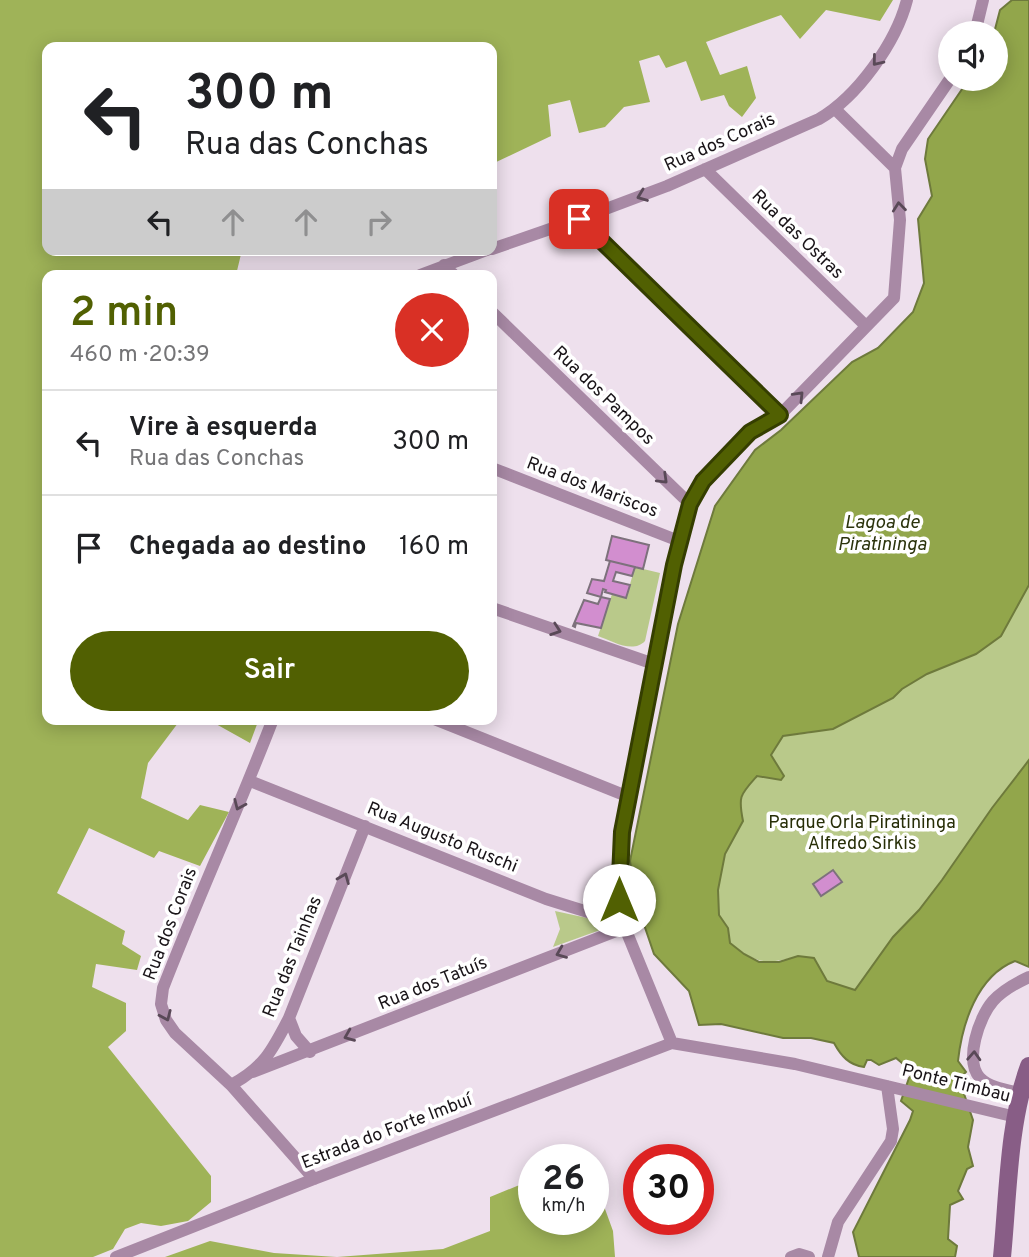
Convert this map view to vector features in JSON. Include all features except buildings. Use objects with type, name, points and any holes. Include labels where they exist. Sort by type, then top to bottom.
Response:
[{"type":"street","name":"Rua dos Corais","points":[[497,248],[579,219],[705,169],[836,110],[888,47],[902,18],[907,0]]},
{"type":"street","points":[[978,21],[984,0]]},
{"type":"street","points":[[672,1043],[624,925],[618,876],[622,832],[679,541],[690,504],[703,481],[750,432],[780,415],[894,298],[900,220],[895,168],[902,149],[942,91]]},
{"type":"street","points":[[836,110],[895,168]]},
{"type":"street","name":"Rua das Ostras","points":[[705,169],[866,327]]},
{"type":"street","points":[[579,219],[780,415]]},
{"type":"street","name":"Rua dos Corais","points":[[432,270],[472,256]]},
{"type":"street","points":[[444,265],[449,270]]},
{"type":"street","name":"Rua dos Pampos","points":[[497,317],[690,504]]},
{"type":"street","name":"Rua dos Mariscos","points":[[497,469],[679,541]]},
{"type":"street","points":[[497,610],[654,664]]},
{"type":"street","name":"Rua dos Corais","points":[[271,725],[250,781],[198,897],[163,988],[161,1004],[166,1020],[175,1033],[231,1085],[314,1179]]},
{"type":"street","points":[[449,725],[629,797]]},
{"type":"street","name":"Rua Augusto Ruschi","points":[[250,781],[545,899],[624,925]]},
{"type":"street","name":"Rua das Tainhas","points":[[231,1085],[253,1072],[274,1047],[289,1018],[365,826]]},
{"type":"street","name":"Rua dos Tatuís","points":[[253,1072],[310,1052],[624,925]]},
{"type":"street","points":[[1020,1093],[994,1087],[982,1080],[974,1070],[972,1054],[987,1008],[1001,993],[1029,977]]},
{"type":"street","points":[[289,1018],[296,1035],[310,1052]]},
{"type":"street","name":"Ponte Timbau","points":[[672,1043],[782,1062],[1016,1117]]},
{"type":"street","name":"Estrada do Forte Imbuí","points":[[116,1257],[672,1043]]},
{"type":"street","points":[[1002,1257],[1016,1117],[1029,1066]]},
{"type":"street","points":[[828,1257],[838,1222],[891,1142],[893,1129],[887,1086]]},
{"type":"street","points":[[791,1257],[799,1254],[810,1257]]},
{"type":"green space","points":[[635,567],[660,573],[645,641],[640,645],[629,646],[598,636],[612,594],[626,598]]},
{"type":"green space","name":"Parque Orla Piratininga Alfredo Sirkis","points":[[1029,585],[1029,760],[942,880],[919,910],[893,937],[855,990],[827,981],[798,956],[778,961],[762,961],[747,955],[730,943],[728,928],[719,915],[718,890],[725,854],[743,821],[741,801],[747,788],[757,776],[781,780],[784,775],[771,755],[783,736],[811,733],[893,698],[902,689],[927,674],[976,654]]},
{"type":"green space","points":[[555,911],[601,921],[603,929],[553,947],[560,929]]},
{"type":"shaded area","points":[[0,0],[893,0],[880,21],[826,10],[800,39],[781,15],[706,42],[720,75],[747,66],[756,98],[742,117],[729,106],[724,95],[701,101],[686,61],[666,68],[659,55],[639,61],[650,102],[624,107],[605,127],[579,133],[570,100],[548,105],[551,136],[497,162],[497,42],[42,42],[42,256],[241,256],[237,270],[42,270],[42,725],[176,725],[148,763],[141,798],[188,820],[200,805],[229,812],[200,866],[159,851],[154,858],[89,828],[57,893],[125,931],[122,944],[141,956],[137,970],[96,964],[92,987],[126,1003],[126,1031],[108,1047],[211,1176],[211,1202],[188,1221],[161,1226],[141,1223],[125,1229],[113,1249],[93,1257],[0,1257]]},
{"type":"shaded area","points":[[218,725],[257,725],[250,743]]},
{"type":"shaded area","points":[[518,1186],[518,1235],[609,1235],[609,1220],[613,1231],[615,1257],[337,1257],[443,1249],[490,1231],[490,1197]]},
{"type":"shaded area","points":[[210,1241],[274,1253],[337,1257],[165,1257]]},
{"type":"water","name":"Lagoa de Piratininga","points":[[1012,0],[1029,0],[1029,585],[1001,636],[976,654],[927,674],[902,689],[893,698],[833,729],[783,736],[771,755],[784,776],[781,780],[757,776],[744,792],[741,801],[743,821],[725,854],[718,890],[719,915],[728,928],[730,943],[744,954],[759,962],[779,962],[798,956],[814,958],[827,981],[855,990],[893,937],[919,910],[942,880],[1029,760],[1029,967],[1015,961],[991,978],[981,989],[963,1032],[958,1061],[966,1072],[961,1085],[973,1120],[968,1147],[973,1166],[967,1169],[958,1191],[963,1199],[950,1205],[948,1239],[957,1246],[955,1257],[859,1257],[853,1232],[910,1120],[913,1111],[901,1101],[909,1078],[914,1073],[896,1058],[879,1065],[871,1060],[867,1060],[864,1067],[854,1064],[843,1056],[834,1043],[811,1038],[783,1038],[721,1024],[699,1025],[689,991],[654,954],[635,898],[630,861],[678,624],[715,506],[755,450],[781,430],[852,362],[878,348],[913,312],[924,283],[918,219],[932,196],[925,159],[928,139],[961,91],[1008,91],[1008,21],[997,21],[1000,10]]},
{"type":"route","points":[[579,219],[780,415],[750,432],[703,481],[690,504],[674,565],[622,832],[619,900]]}]
